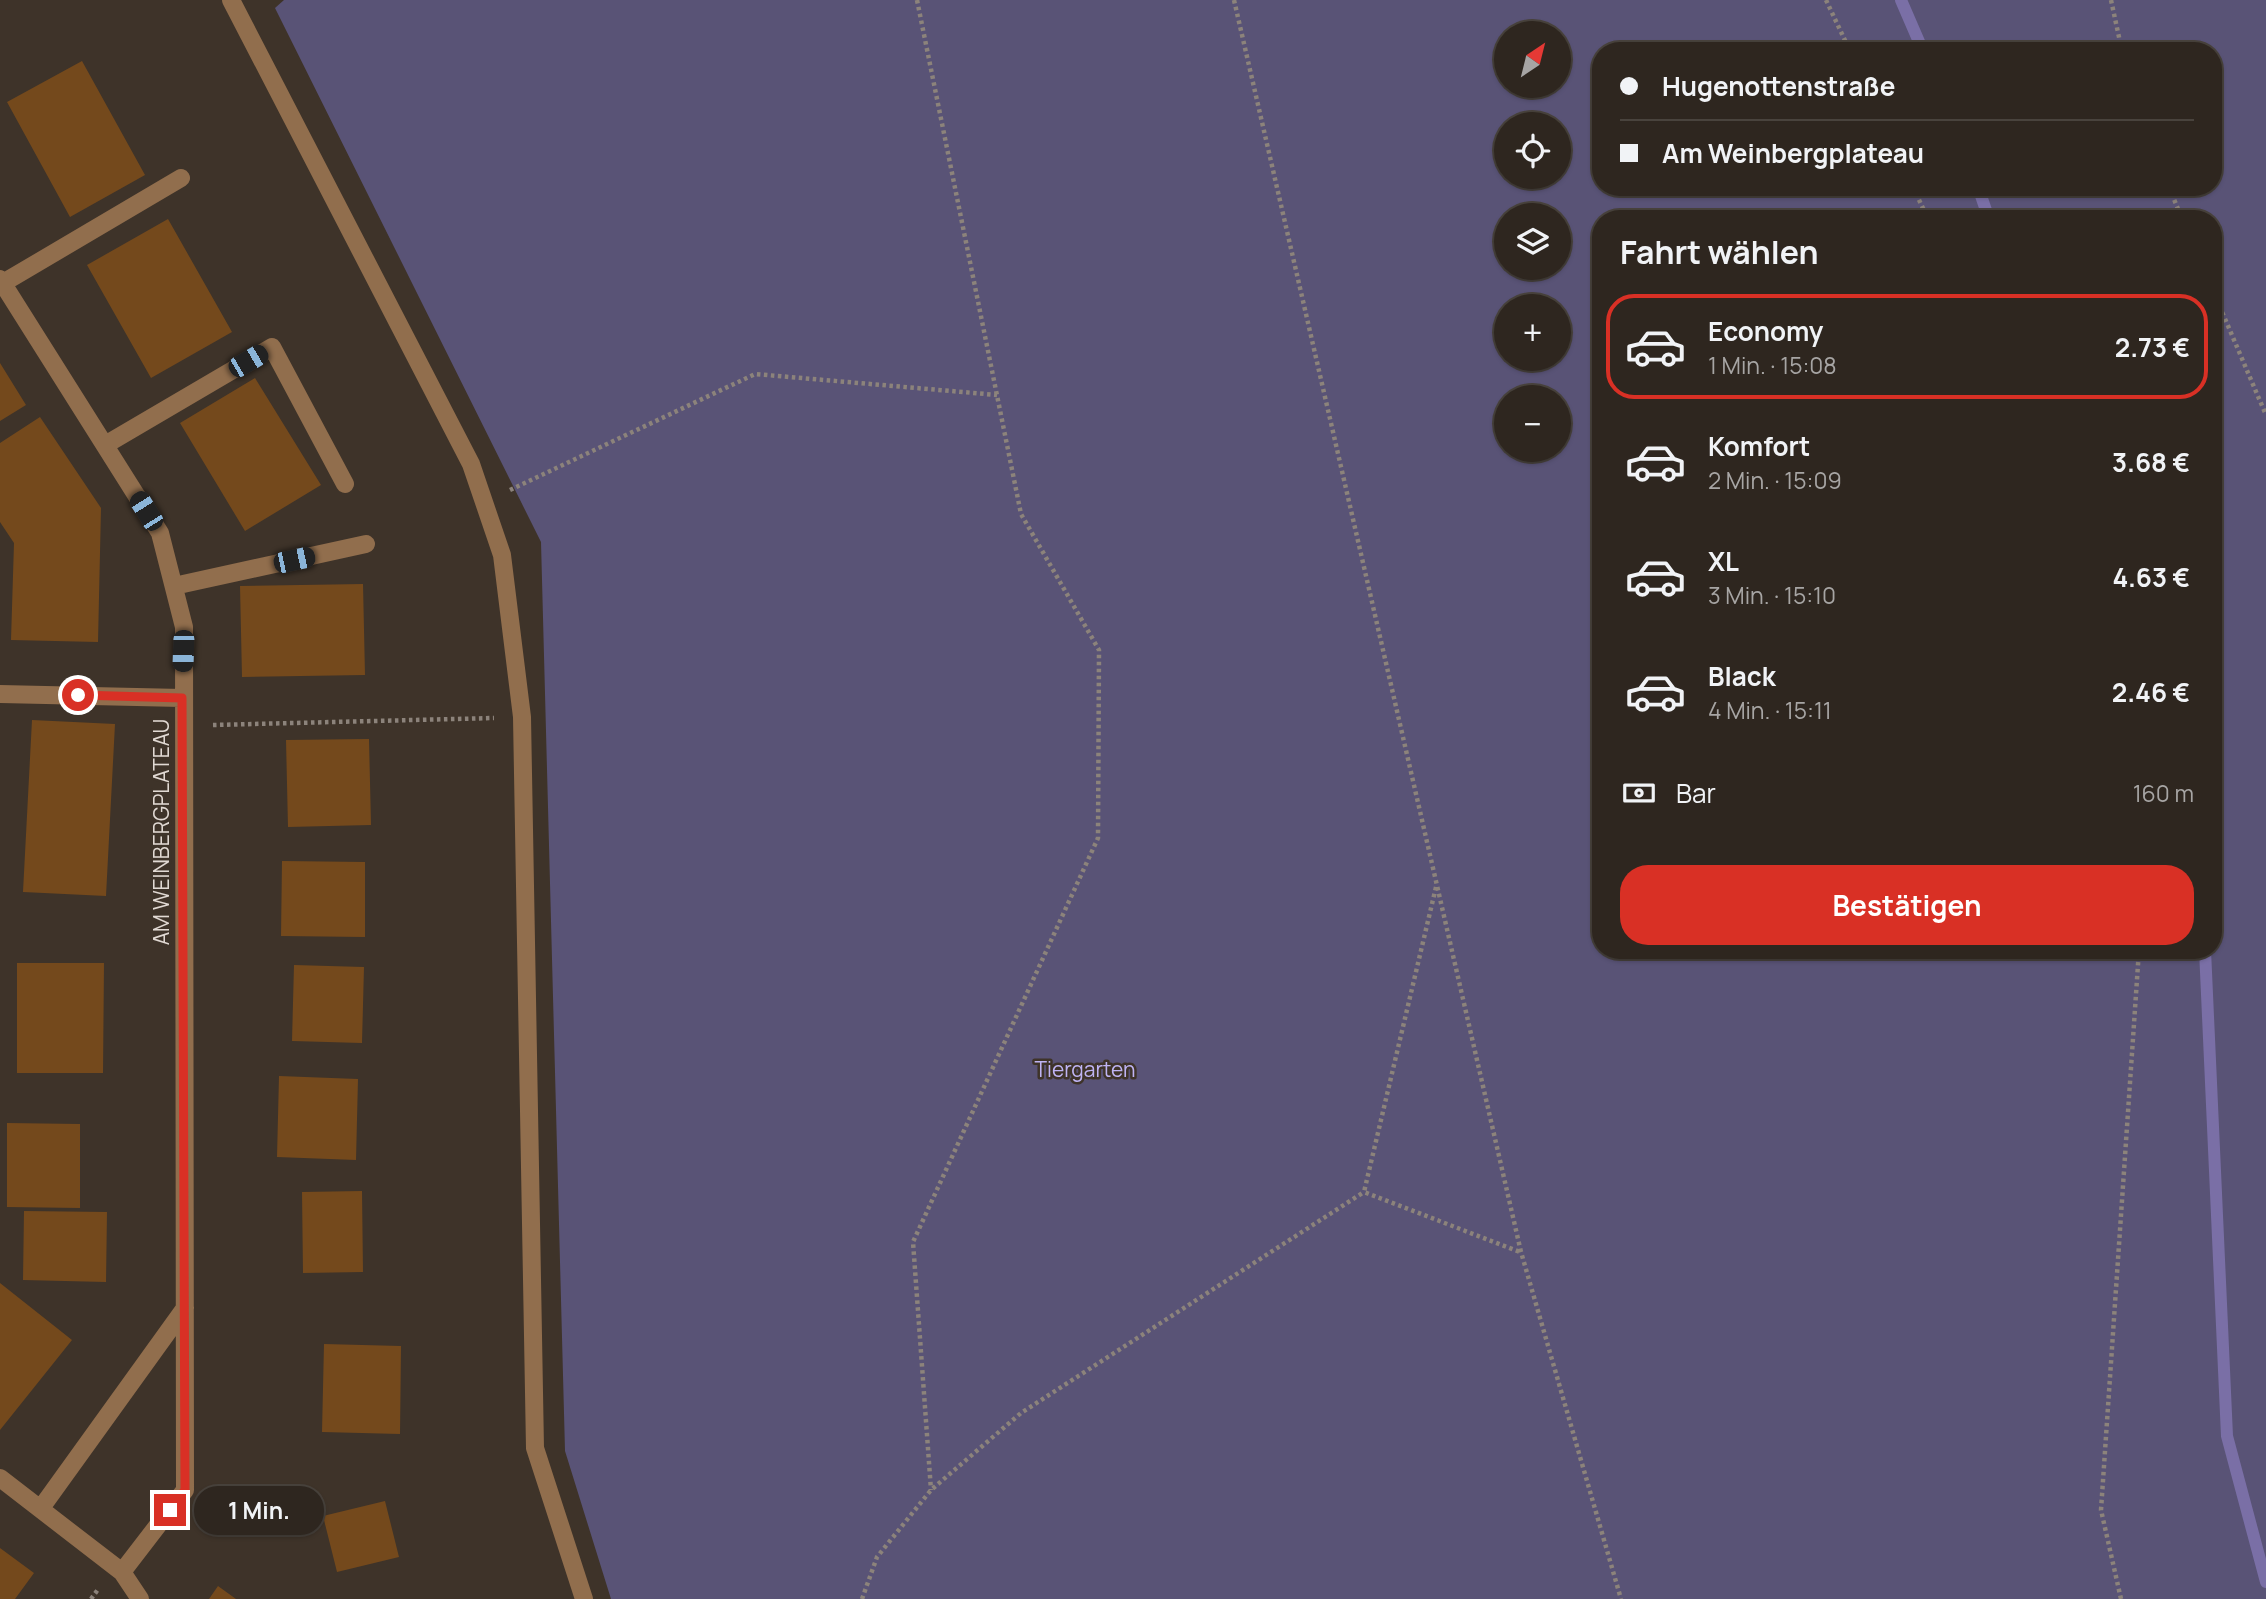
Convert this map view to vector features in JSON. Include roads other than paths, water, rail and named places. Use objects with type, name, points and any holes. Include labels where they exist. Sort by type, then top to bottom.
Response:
[{"type":"street","points":[[231,0],[471,464],[502,555],[522,717],[535,1448],[584,1599]]},
{"type":"street","points":[[1,281],[181,178]]},
{"type":"street","name":"AM WEINBERGPLATEAU","points":[[1,281],[160,533],[184,627],[185,1490],[122,1572]]},
{"type":"street","points":[[105,445],[272,347],[345,484]]},
{"type":"street","points":[[174,586],[366,544]]},
{"type":"street","points":[[0,694],[182,698]]},
{"type":"street","points":[[41,1508],[185,1308]]},
{"type":"street","points":[[0,1478],[122,1572],[140,1599]]},
{"type":"waterway","points":[[1901,0],[1919,42]]},
{"type":"waterway","points":[[1981,196],[1986,210]]},
{"type":"waterway","points":[[2205,959],[2227,1436],[2266,1582]]},
{"type":"park label","name":"Tiergarten","points":[[1085,1069]]}]
